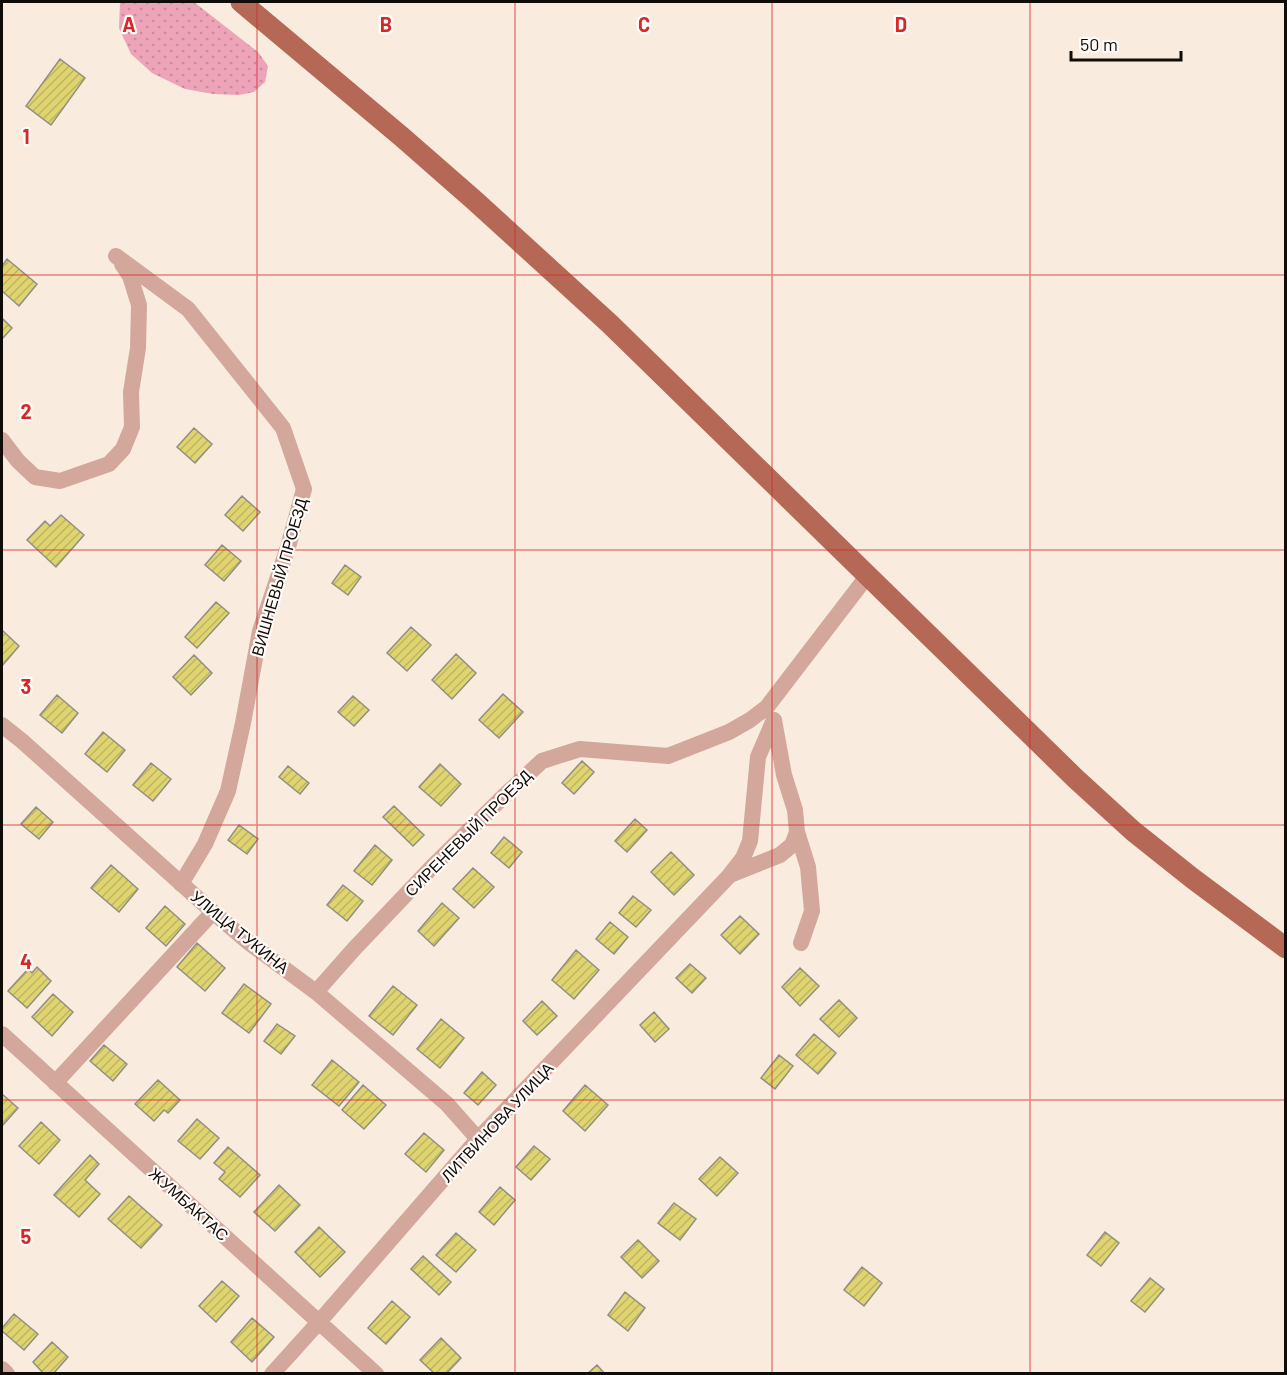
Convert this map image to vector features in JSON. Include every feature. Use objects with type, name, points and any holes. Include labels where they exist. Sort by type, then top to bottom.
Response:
[{"type":"main road","points":[[241,2],[483,207],[610,324],[1133,831],[1286,948]]},
{"type":"street","name":"ВИШНЕВЫЙ ПРОЕЗД","points":[[2,440],[18,461],[35,477],[60,481],[109,464],[123,449],[132,427],[131,392],[138,348],[139,305],[130,276],[116,256],[188,309],[283,428],[304,489],[261,631],[228,791],[205,844],[181,884]]},
{"type":"street","name":"СИРЕНЕВЫЙ ПРОЕЗД","points":[[316,992],[430,868],[542,761],[580,749],[668,756],[729,732],[767,707],[868,575]]},
{"type":"street","points":[[729,876],[743,858],[750,841],[758,757],[773,722],[782,686]]},
{"type":"street","points":[[773,722],[784,775],[795,810],[797,832],[808,867],[812,911],[801,943]]},
{"type":"street","name":"УЛИЦА ТУКИНА","points":[[2,725],[248,942],[316,992],[447,1104],[478,1140]]},
{"type":"street","points":[[729,876],[780,855],[792,845],[797,832]]},
{"type":"street","name":"ЛИТВИНОВА УЛИЦА","points":[[272,1374],[478,1140],[729,876]]},
{"type":"street","points":[[54,1083],[213,912]]},
{"type":"street","name":"ЖУМБАКТАС","points":[[2,1034],[376,1374]]},
{"type":"street","points":[[2,1369],[7,1374]]},
{"type":"shaded area","points":[[120,2],[194,2],[258,52],[268,66],[265,82],[254,92],[239,95],[213,94],[185,89],[152,73],[131,54],[119,28]]},
{"type":"building","points":[[60,59],[85,78],[51,125],[26,106]]},
{"type":"building","points":[[7,259],[37,284],[19,306],[2,291],[2,266]]},
{"type":"building","points":[[2,318],[12,328],[2,339]]},
{"type":"building","points":[[194,428],[212,444],[195,463],[177,447]]},
{"type":"building","points":[[242,496],[260,512],[243,531],[225,515]]},
{"type":"building","points":[[61,515],[84,535],[56,567],[27,540],[45,521],[50,526]]},
{"type":"building","points":[[222,545],[241,561],[224,581],[205,565]]},
{"type":"building","points":[[345,565],[361,577],[348,595],[332,583]]},
{"type":"building","points":[[216,602],[229,613],[197,648],[185,637]]},
{"type":"building","points":[[411,627],[431,645],[407,671],[387,653]]},
{"type":"building","points":[[3,631],[19,646],[2,666],[2,633]]},
{"type":"building","points":[[456,654],[476,673],[452,699],[432,680]]},
{"type":"building","points":[[194,655],[212,673],[191,695],[173,677]]},
{"type":"building","points":[[503,694],[523,712],[499,738],[479,720]]},
{"type":"building","points":[[57,695],[78,713],[62,733],[40,715]]},
{"type":"building","points":[[353,696],[369,710],[354,726],[338,712]]},
{"type":"building","points":[[103,732],[125,750],[107,772],[85,754]]},
{"type":"building","points":[[582,761],[594,772],[574,794],[562,783]]},
{"type":"building","points":[[151,763],[171,779],[153,801],[133,785]]},
{"type":"building","points":[[440,764],[461,784],[441,806],[419,787]]},
{"type":"building","points":[[288,766],[309,783],[300,794],[279,777]]},
{"type":"building","points":[[394,806],[424,835],[413,846],[383,817]]},
{"type":"building","points":[[36,807],[53,822],[39,839],[21,824]]},
{"type":"building","points":[[635,819],[647,830],[627,852],[615,841]]},
{"type":"building","points":[[239,825],[258,839],[247,854],[228,840]]},
{"type":"building","points":[[504,837],[522,852],[509,868],[491,853]]},
{"type":"building","points":[[375,845],[392,860],[372,885],[354,871]]},
{"type":"building","points":[[671,852],[694,875],[674,895],[651,872]]},
{"type":"building","points":[[111,865],[138,889],[119,912],[91,888]]},
{"type":"building","points":[[473,868],[494,887],[474,908],[453,889]]},
{"type":"building","points":[[343,885],[363,901],[347,921],[327,905]]},
{"type":"building","points":[[633,896],[651,910],[636,927],[619,913]]},
{"type":"building","points":[[442,903],[459,918],[434,946],[418,931]]},
{"type":"building","points":[[165,906],[185,924],[166,946],[146,928]]},
{"type":"building","points":[[740,916],[759,934],[740,954],[721,935]]},
{"type":"building","points":[[610,922],[628,937],[614,954],[596,939]]},
{"type":"building","points":[[197,943],[225,968],[205,991],[177,967]]},
{"type":"building","points":[[576,950],[599,970],[574,999],[552,980]]},
{"type":"building","points":[[690,964],[706,978],[692,993],[676,978]]},
{"type":"building","points":[[37,967],[51,981],[27,1008],[8,991],[28,969],[32,973]]},
{"type":"building","points":[[800,968],[819,986],[800,1006],[782,987]]},
{"type":"building","points":[[244,984],[271,1004],[249,1033],[222,1013]]},
{"type":"building","points":[[393,986],[417,1005],[393,1035],[369,1016]]},
{"type":"building","points":[[53,994],[73,1012],[52,1036],[32,1017]]},
{"type":"building","points":[[839,1000],[857,1018],[839,1037],[820,1019]]},
{"type":"building","points":[[542,1001],[557,1016],[537,1035],[523,1021]]},
{"type":"building","points":[[654,1012],[669,1029],[655,1042],[640,1025]]},
{"type":"building","points":[[441,1019],[464,1038],[440,1068],[417,1049]]},
{"type":"building","points":[[277,1024],[295,1036],[281,1054],[264,1041]]},
{"type":"building","points":[[814,1034],[836,1053],[818,1074],[796,1055]]},
{"type":"building","points":[[104,1045],[127,1064],[113,1081],[90,1061]]},
{"type":"building","points":[[779,1055],[793,1066],[775,1089],[761,1078]]},
{"type":"building","points":[[332,1060],[359,1082],[339,1106],[312,1085]]},
{"type":"building","points":[[482,1072],[496,1085],[478,1105],[464,1093]]},
{"type":"building","points":[[158,1080],[180,1100],[168,1113],[164,1110],[154,1121],[135,1104]]},
{"type":"building","points":[[363,1085],[386,1105],[364,1129],[342,1110]]},
{"type":"building","points":[[585,1085],[608,1105],[585,1131],[563,1111]]},
{"type":"building","points":[[2,1094],[18,1108],[2,1126]]},
{"type":"building","points":[[197,1119],[219,1138],[200,1159],[178,1141]]},
{"type":"building","points":[[41,1122],[60,1140],[39,1164],[19,1146]]},
{"type":"building","points":[[424,1133],[444,1150],[426,1172],[405,1154]]},
{"type":"building","points":[[534,1146],[550,1159],[531,1180],[516,1167]]},
{"type":"building","points":[[228,1147],[260,1175],[240,1197],[219,1179],[225,1172],[214,1163]]},
{"type":"building","points":[[90,1155],[99,1164],[85,1180],[100,1194],[79,1217],[54,1195]]},
{"type":"building","points":[[720,1157],[738,1173],[717,1196],[699,1179]]},
{"type":"building","points":[[279,1185],[300,1205],[275,1231],[254,1212]]},
{"type":"building","points":[[500,1187],[515,1200],[494,1225],[479,1212]]},
{"type":"building","points":[[129,1196],[162,1225],[141,1248],[108,1219]]},
{"type":"building","points":[[674,1203],[696,1219],[680,1240],[658,1223]]},
{"type":"building","points":[[319,1227],[345,1252],[320,1277],[295,1252]]},
{"type":"building","points":[[1105,1232],[1119,1243],[1101,1266],[1087,1255]]},
{"type":"building","points":[[456,1233],[476,1250],[456,1272],[436,1255]]},
{"type":"building","points":[[638,1240],[659,1261],[642,1278],[621,1257]]},
{"type":"building","points":[[423,1256],[451,1282],[439,1295],[411,1269]]},
{"type":"building","points":[[862,1267],[882,1283],[864,1306],[844,1290]]},
{"type":"building","points":[[1150,1278],[1164,1289],[1145,1312],[1131,1301]]},
{"type":"building","points":[[222,1281],[239,1296],[216,1322],[199,1306]]},
{"type":"building","points":[[625,1292],[645,1308],[628,1331],[608,1315]]},
{"type":"building","points":[[392,1301],[410,1317],[386,1344],[368,1328]]},
{"type":"building","points":[[14,1314],[38,1334],[24,1350],[2,1331]]},
{"type":"building","points":[[252,1318],[274,1337],[252,1362],[231,1342]]},
{"type":"building","points":[[441,1338],[461,1358],[446,1374],[435,1374],[420,1360]]},
{"type":"building","points":[[52,1342],[68,1357],[53,1374],[44,1374],[33,1362]]},
{"type":"building","points":[[597,1365],[605,1374],[587,1374]]}]
